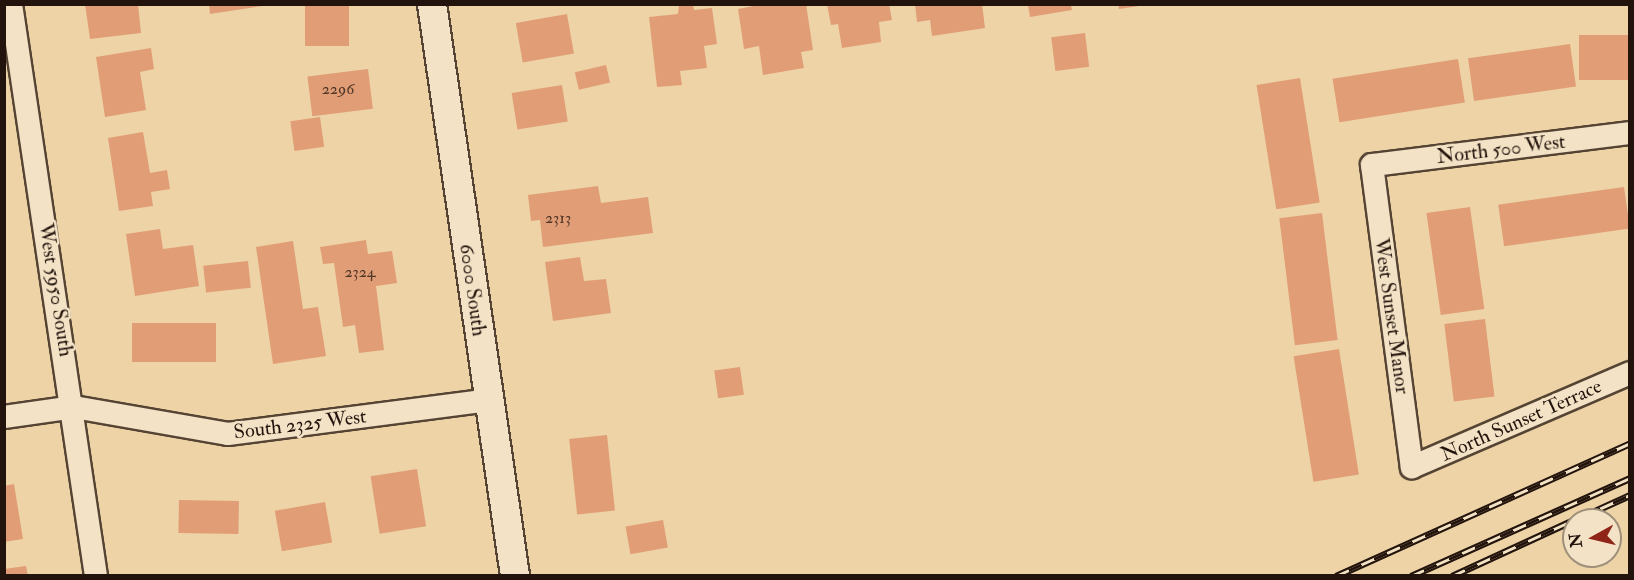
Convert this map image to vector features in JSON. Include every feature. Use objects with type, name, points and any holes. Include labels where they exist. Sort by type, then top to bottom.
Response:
[{"type":"street","name":"West 5950 South","points":[[11,4],[74,407],[96,576]]},
{"type":"street","name":"6000 South","points":[[432,4],[515,576]]},
{"type":"street","name":"North 500 West","points":[[1372,165],[1629,133]]},
{"type":"street","name":"West Sunset Manor","points":[[1372,165],[1412,467]]},
{"type":"street","name":"North Sunset Terrace","points":[[1412,467],[1629,373]]},
{"type":"street","name":"South 2325 West","points":[[4,417],[74,407],[228,434],[489,400]]},
{"type":"building","points":[[85,4],[138,4],[141,33],[90,39]]},
{"type":"building","points":[[209,4],[262,4],[262,6],[210,14]]},
{"type":"building","points":[[305,4],[349,4],[349,46],[305,46]]},
{"type":"building","points":[[679,4],[693,4],[694,10],[712,8],[717,44],[704,46],[707,68],[680,71],[682,85],[657,87],[649,17],[678,14]]},
{"type":"building","points":[[764,4],[806,4],[813,50],[801,52],[804,68],[763,75],[759,46],[744,49],[738,9]]},
{"type":"building","points":[[827,4],[889,4],[892,20],[879,22],[881,42],[842,48],[838,24],[831,25]]},
{"type":"building","points":[[915,4],[982,4],[985,28],[932,36],[930,20],[917,22]]},
{"type":"building","points":[[1118,4],[1139,4],[1139,6],[1119,9]]},
{"type":"building","points":[[1028,5],[1071,5],[1072,10],[1030,17]]},
{"type":"building","points":[[567,14],[574,53],[523,62],[516,23]]},
{"type":"building","points":[[1085,33],[1089,67],[1055,71],[1051,37]]},
{"type":"building","points":[[1579,35],[1630,35],[1630,80],[1579,80]]},
{"type":"building","points":[[1570,44],[1576,87],[1474,101],[1468,58]]},
{"type":"building","points":[[151,48],[154,69],[140,72],[146,110],[105,117],[96,57]]},
{"type":"building","points":[[1458,59],[1465,102],[1339,122],[1333,79]]},
{"type":"building","points":[[606,65],[610,83],[579,90],[575,72]]},
{"type":"building","points":[[368,69],[373,109],[312,116],[307,76]]},
{"type":"building","points":[[1300,78],[1320,202],[1276,209],[1257,85]]},
{"type":"building","points":[[562,85],[568,122],[517,130],[512,93]]},
{"type":"building","points":[[320,117],[324,147],[294,151],[290,121]]},
{"type":"building","points":[[143,132],[150,173],[167,170],[170,189],[151,192],[153,206],[119,211],[108,138]]},
{"type":"building","points":[[598,186],[601,203],[648,197],[653,233],[543,247],[540,220],[531,221],[528,195]]},
{"type":"building","points":[[1624,187],[1630,229],[1504,246],[1498,205]]},
{"type":"building","points":[[1470,207],[1484,309],[1441,315],[1426,213]]},
{"type":"building","points":[[1322,213],[1338,340],[1295,345],[1279,218]]},
{"type":"building","points":[[160,229],[163,249],[193,245],[199,286],[135,296],[126,234]]},
{"type":"building","points":[[366,240],[368,254],[392,251],[397,283],[376,286],[384,350],[359,353],[355,325],[343,327],[334,263],[323,264],[320,247]]},
{"type":"building","points":[[293,241],[303,309],[318,307],[326,356],[273,364],[256,247]]},
{"type":"building","points":[[580,257],[584,281],[606,279],[611,313],[553,321],[545,262]]},
{"type":"building","points":[[248,261],[251,288],[206,293],[203,266]]},
{"type":"building","points":[[1485,319],[1495,396],[1454,401],[1444,324]]},
{"type":"building","points":[[132,323],[216,323],[216,362],[132,362]]},
{"type":"building","points":[[1339,349],[1359,474],[1313,482],[1294,356]]},
{"type":"building","points":[[740,367],[744,395],[718,398],[714,371]]},
{"type":"building","points":[[607,435],[615,511],[577,515],[569,439]]},
{"type":"building","points":[[417,469],[426,526],[380,534],[371,476]]},
{"type":"building","points":[[14,484],[23,539],[4,542],[4,486]]},
{"type":"building","points":[[179,500],[239,501],[238,534],[178,533]]},
{"type":"building","points":[[325,502],[332,542],[282,551],[275,511]]},
{"type":"building","points":[[663,520],[668,548],[630,554],[626,527]]},
{"type":"building","points":[[26,566],[28,576],[4,576],[4,569]]},
{"type":"railway","points":[[1336,576],[1630,443]]},
{"type":"railway","points":[[1411,576],[1630,478]]},
{"type":"railway","points":[[1601,508],[1630,495]]},
{"type":"railway","points":[[1452,576],[1562,526]]}]
